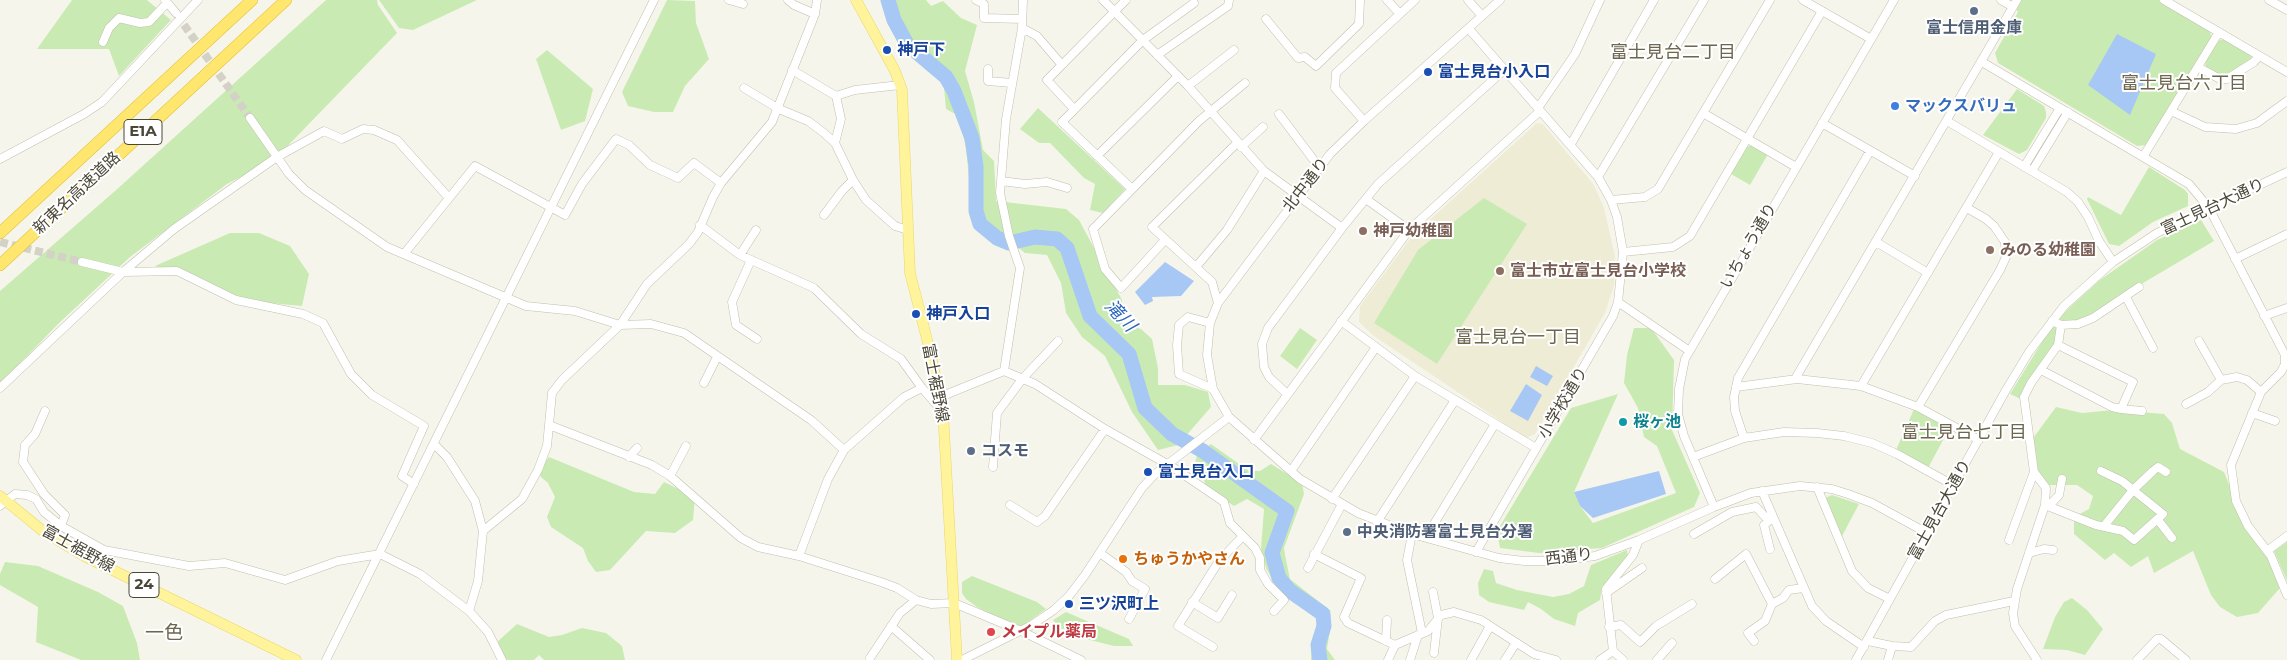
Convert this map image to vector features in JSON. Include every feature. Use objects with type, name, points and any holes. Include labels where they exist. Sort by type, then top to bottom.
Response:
[{"type":"highway","name":"新東名高速道路","points":[[0,233],[252,0]]},
{"type":"highway","name":"新東名高速道路","points":[[0,264],[286,0]]},
{"type":"main road","name":"富士裾野線","points":[[856,0],[895,71],[904,104],[908,230],[912,287],[930,351],[943,412],[957,660]]},
{"type":"main road","name":"富士裾野線","points":[[2,501],[44,532],[86,557],[296,660]]},
{"type":"street","points":[[0,159],[84,114],[102,102],[198,0]]},
{"type":"street","points":[[326,660],[654,0]]},
{"type":"street","points":[[729,0],[743,4]]},
{"type":"street","points":[[788,0],[794,5],[815,14]]},
{"type":"street","points":[[483,531],[522,499],[538,470],[547,446],[552,394],[562,380],[620,324],[647,284],[689,244],[698,232],[721,184],[763,135],[778,109],[815,14],[817,0]]},
{"type":"street","points":[[976,0],[984,4],[984,18],[1022,19]]},
{"type":"street","points":[[1004,372],[1019,286],[1020,268],[1009,236],[1002,204],[1001,181],[1006,119],[1022,28],[1023,0]]},
{"type":"street","points":[[1103,0],[1158,54],[1264,171],[1342,228]]},
{"type":"street","points":[[1074,109],[1047,80],[1126,0]]},
{"type":"street","points":[[1158,54],[1228,6],[1229,0]]},
{"type":"street","points":[[1266,19],[1298,58],[1305,57],[1316,66],[1359,24],[1360,0]]},
{"type":"street","points":[[1387,0],[1400,14]]},
{"type":"street","points":[[1364,121],[1336,88],[1336,73],[1415,0]]},
{"type":"street","points":[[1468,0],[1482,16]]},
{"type":"street","name":"北中通り","points":[[1229,417],[1213,389],[1207,355],[1210,323],[1218,304],[1319,167],[1364,121],[1500,0]]},
{"type":"street","points":[[1254,440],[1409,230],[1539,110],[1575,54],[1600,0]]},
{"type":"street","points":[[1571,144],[1654,0]]},
{"type":"street","points":[[1598,177],[1704,0]]},
{"type":"street","points":[[1611,200],[1645,197],[1658,188],[1770,0]]},
{"type":"street","points":[[1803,0],[1871,39]]},
{"type":"street","name":"いちょう通り","points":[[1714,507],[1684,436],[1678,414],[1678,389],[1688,350],[1894,0]]},
{"type":"street","points":[[1795,380],[2015,4],[2000,0]]},
{"type":"street","points":[[2164,0],[2287,72]]},
{"type":"street","points":[[2269,0],[2287,10]]},
{"type":"street","points":[[102,42],[109,28],[119,18],[140,23],[149,22],[166,1],[176,13]]},
{"type":"street","points":[[1132,190],[1062,122],[1143,40],[1194,3]]},
{"type":"street","points":[[1623,252],[1673,247],[1690,236],[1822,11]]},
{"type":"street","points":[[1022,28],[1037,36],[1062,65]]},
{"type":"street","name":"小学校通り","points":[[1468,29],[1598,177],[1611,200],[1619,223],[1623,252],[1618,302],[1606,330],[1476,552]]},
{"type":"street","points":[[2143,157],[2219,32]]},
{"type":"street","points":[[1188,86],[1234,50]]},
{"type":"street","points":[[2198,66],[2220,79],[2227,79],[2254,62],[2259,56]]},
{"type":"street","points":[[1982,62],[2189,184],[2209,208],[2285,355],[2286,364],[2276,380],[2261,392],[2232,460],[2232,481],[2236,501],[2248,526],[2272,556],[2287,595]]},
{"type":"street","points":[[988,69],[988,81],[1012,83]]},
{"type":"street","points":[[792,70],[836,96],[841,119],[835,143]]},
{"type":"street","points":[[1287,394],[1269,377],[1264,367],[1262,355],[1265,335],[1342,228],[1366,199],[1398,165],[1503,71]]},
{"type":"street","points":[[1097,156],[1178,76]]},
{"type":"street","points":[[1164,240],[1121,288],[1105,269],[1093,229],[1211,111],[1246,83]]},
{"type":"street","points":[[836,96],[855,90],[900,84]]},
{"type":"street","points":[[744,88],[778,109],[808,121],[835,143],[853,180],[866,200],[895,226],[908,230]]},
{"type":"street","points":[[2171,111],[2205,127],[2236,129],[2257,123],[2287,101]]},
{"type":"street","points":[[2024,166],[2060,108]]},
{"type":"street","points":[[2032,172],[2068,112]]},
{"type":"street","points":[[1703,113],[1796,167]]},
{"type":"street","points":[[1279,114],[1319,167]]},
{"type":"street","points":[[250,118],[289,174],[305,190],[377,241],[526,306],[540,309],[575,311],[620,324],[651,324],[684,333],[812,420],[844,450]]},
{"type":"street","points":[[1947,121],[2067,192],[2078,202],[2088,217],[2099,241],[2113,262]]},
{"type":"street","points":[[1822,123],[1914,176]]},
{"type":"street","points":[[1218,304],[1212,282],[1152,227],[1239,145],[1263,127]]},
{"type":"street","points":[[0,388],[123,272],[205,206],[236,188],[278,158],[324,131],[342,139],[363,129],[374,130],[397,140],[449,198]]},
{"type":"street","points":[[404,254],[475,166],[565,215],[582,184],[616,139],[629,145],[650,165],[674,177],[678,178],[694,163],[721,184]]},
{"type":"street","points":[[1744,438],[1735,411],[1738,378],[1749,356],[1870,150]]},
{"type":"street","points":[[1861,386],[1999,152]]},
{"type":"street","points":[[1196,268],[1227,230],[1264,171]]},
{"type":"street","name":"富士見台大通り","points":[[1856,660],[2029,352],[2052,321],[2087,284],[2113,262],[2157,234],[2287,172]]},
{"type":"street","points":[[824,215],[853,180]]},
{"type":"street","points":[[1001,181],[1025,184],[1047,182],[1067,188]]},
{"type":"street","points":[[1366,199],[1409,230]]},
{"type":"street","points":[[1918,407],[2006,257],[2005,242],[1994,226],[1967,208]]},
{"type":"street","points":[[700,225],[740,255],[814,288],[861,334],[901,359],[922,388],[943,412]]},
{"type":"street","points":[[740,255],[756,230]]},
{"type":"street","points":[[2235,259],[2287,234]]},
{"type":"street","points":[[1876,242],[1928,273]]},
{"type":"street","points":[[751,260],[732,302],[736,326],[757,339]]},
{"type":"street","points":[[82,262],[123,272],[177,271],[236,300],[303,314],[323,323],[351,374],[372,395],[424,426],[402,476],[414,484]]},
{"type":"street","points":[[2052,321],[2060,325],[2078,324],[2093,318],[2140,287]]},
{"type":"street","points":[[2126,297],[2153,348]]},
{"type":"street","points":[[1618,302],[1688,350]]},
{"type":"street","points":[[2264,316],[2287,308]]},
{"type":"street","points":[[1210,323],[1188,318],[1179,325],[1176,345],[1179,374],[1213,389]]},
{"type":"street","points":[[1341,320],[1415,376],[1536,448]]},
{"type":"street","points":[[2009,540],[2034,472],[2024,397],[2058,345],[2060,325]]},
{"type":"street","points":[[993,467],[998,413],[1023,378],[1058,341]]},
{"type":"street","points":[[2199,341],[2221,380]]},
{"type":"street","points":[[2058,345],[2133,382],[2121,409]]},
{"type":"street","points":[[1291,471],[1376,347]]},
{"type":"street","points":[[704,383],[717,356]]},
{"type":"street","points":[[2041,370],[2112,407],[2142,411]]},
{"type":"street","points":[[940,397],[1004,372],[1023,378],[1105,429],[1169,463],[1224,502],[1230,523],[1255,548],[1264,577],[1284,600],[1274,611]]},
{"type":"street","points":[[1332,499],[1415,376]]},
{"type":"street","points":[[2186,404],[2208,392],[2221,380],[2237,377],[2247,380],[2261,392]]},
{"type":"street","points":[[1736,387],[1795,380],[1861,386],[1918,407],[1979,440]]},
{"type":"street","points":[[800,556],[828,479],[844,450],[904,397],[922,388]]},
{"type":"street","points":[[1377,522],[1455,400]]},
{"type":"street","points":[[44,411],[35,434],[25,445],[23,462],[44,494],[65,514],[60,526]]},
{"type":"street","points":[[2252,413],[2275,421]]},
{"type":"street","points":[[962,660],[1021,631],[1054,610],[1069,596],[1100,553],[1142,488],[1169,463],[1229,417]]},
{"type":"street","name":"西通り","points":[[1229,417],[1310,486],[1377,522],[1476,552],[1524,561],[1558,561],[1594,556],[1639,540],[1714,507],[1762,491],[1800,486],[1832,489],[1872,503],[1927,533]]},
{"type":"street","points":[[1426,538],[1495,424]]},
{"type":"street","points":[[549,425],[629,458],[652,465],[670,476],[741,538],[758,547],[800,556],[897,588],[916,600],[931,604],[954,603],[1021,631],[1081,660]]},
{"type":"street","points":[[1010,505],[1037,522],[1046,516],[1105,429]]},
{"type":"street","points":[[1693,457],[1744,438],[1797,431],[1859,439],[1897,454],[1954,485]]},
{"type":"street","points":[[434,445],[447,457],[475,501],[483,531],[478,581],[469,612]]},
{"type":"street","points":[[670,476],[686,446]]},
{"type":"street","points":[[629,458],[636,448]]},
{"type":"street","points":[[2104,526],[2134,490],[2158,467],[2166,472]]},
{"type":"street","points":[[2047,505],[2096,525],[2122,531],[2134,540],[2163,514],[2122,481],[2101,471]]},
{"type":"street","points":[[2034,472],[2046,488],[2047,505],[2014,600],[2013,613],[2015,626],[2037,660]]},
{"type":"street","points":[[2047,505],[2058,495],[2062,479]]},
{"type":"street","points":[[1817,487],[1852,571],[1868,588],[1890,599]]},
{"type":"street","points":[[1762,491],[1771,520],[1803,588],[1819,614],[1866,644],[1911,647],[1935,621],[1946,615],[2014,600]]},
{"type":"street","points":[[2,501],[15,494],[27,495],[36,500],[44,512],[60,526],[104,550],[189,566],[225,563],[285,580],[338,561],[380,554],[420,574],[469,612],[488,632],[502,660]]},
{"type":"street","points":[[1308,568],[1342,504]]},
{"type":"street","points":[[1694,534],[1732,512],[1756,506],[1771,520]]},
{"type":"street","points":[[1770,549],[1764,526],[1771,520]]},
{"type":"street","points":[[2158,520],[2172,538]]},
{"type":"street","points":[[1410,660],[1420,634],[1407,560],[1412,534]]},
{"type":"street","points":[[2268,551],[2287,536]]},
{"type":"street","points":[[1213,647],[1178,626],[1219,561],[1242,537]]},
{"type":"street","points":[[1623,660],[1613,651],[1606,589],[1633,555],[1639,540]]},
{"type":"street","points":[[2029,554],[2044,549],[2053,550]]},
{"type":"street","points":[[1100,553],[1126,572],[1132,581],[1145,589],[1129,619]]},
{"type":"street","points":[[1314,554],[1360,578],[1344,617],[1348,623],[1395,645]]},
{"type":"street","points":[[1715,579],[1746,554],[1772,604]]},
{"type":"street","points":[[1606,593],[1642,568]]},
{"type":"street","points":[[1754,640],[1748,633],[1765,621],[1772,604],[1783,598],[1788,590],[1803,588]]},
{"type":"street","points":[[1433,592],[1438,618],[1434,653]]},
{"type":"street","points":[[1192,602],[1218,618],[1232,595]]},
{"type":"street","points":[[870,658],[900,613],[916,600]]},
{"type":"street","points":[[1609,627],[1620,625],[1640,642],[1656,626],[1692,604]]},
{"type":"street","points":[[1388,660],[1395,645],[1428,631],[1441,615],[1454,612],[1467,614],[1490,626],[1534,654],[1556,660]]},
{"type":"street","points":[[1386,641],[1387,620]]},
{"type":"street","points":[[891,626],[930,660]]},
{"type":"street","points":[[1471,660],[1490,626]]},
{"type":"street","points":[[2137,660],[2157,639],[2161,639],[2186,660]]},
{"type":"street","points":[[1505,660],[1516,643]]},
{"type":"street","points":[[1657,660],[1672,643]]},
{"type":"street","points":[[1888,660],[1892,646]]},
{"type":"street","points":[[1600,660],[1613,651]]},
{"type":"shaded area","name":"富士市立富士見台小学校","points":[[1537,123],[1543,124],[1594,185],[1604,208],[1615,256],[1614,286],[1605,313],[1535,434],[1526,438],[1374,336],[1359,322],[1360,306],[1413,235]]},
{"type":"green space","points":[[72,0],[147,0],[171,20],[119,76],[109,49],[37,49]]},
{"type":"green space","points":[[326,0],[377,0],[378,5],[397,33],[274,160],[227,184],[130,257],[58,324],[0,384],[0,291],[115,191]]},
{"type":"green space","points":[[379,0],[477,0],[413,30],[399,28]]},
{"type":"green space","points":[[667,0],[695,1],[696,23],[709,59],[685,86],[673,112],[654,112],[628,106],[622,92]]},
{"type":"green space","points":[[890,0],[926,0],[931,6],[943,1],[961,18],[977,25],[965,71],[974,102],[983,150],[994,161],[996,201],[1066,209],[1079,220],[1122,300],[1122,322],[1141,329],[1152,339],[1158,368],[1158,385],[1185,385],[1208,392],[1211,407],[1178,445],[1158,450],[1132,412],[1105,356],[1082,337],[1066,313],[1061,283],[1047,255],[1025,253],[990,225],[981,215],[970,189],[966,148],[959,116],[946,109],[942,67],[923,53],[904,33]]},
{"type":"green space","points":[[2021,0],[2158,0],[2209,30],[2212,38],[2147,145],[2137,146],[1998,63],[1995,53],[2018,12],[2016,9]]},
{"type":"green space","points":[[2224,39],[2251,55],[2251,60],[2229,75],[2222,76],[2206,67],[2205,61],[2217,41]]},
{"type":"green space","points":[[547,50],[593,89],[585,121],[561,130],[536,59]]},
{"type":"green space","points":[[2017,89],[2044,106],[2046,112],[2046,118],[2027,150],[2019,154],[1983,135]]},
{"type":"green space","points":[[1038,108],[1125,189],[1103,213],[1090,210],[1095,184],[1084,178],[1050,143],[1039,143],[1020,129]]},
{"type":"green space","points":[[1752,145],[1768,154],[1750,185],[1731,174],[1747,147]]},
{"type":"green space","points":[[2149,167],[2185,190],[2188,194],[2188,206],[2153,222],[2119,246],[2109,244],[2087,199],[2088,197],[2121,215]]},
{"type":"green space","points":[[1484,198],[1527,224],[1437,364],[1374,323],[1418,250]]},
{"type":"green space","points":[[2201,220],[2214,241],[2079,321],[2061,325],[2056,347],[2025,401],[2010,394],[2050,329],[2069,308],[2100,280],[2157,240]]},
{"type":"green space","points":[[230,233],[259,233],[290,246],[309,274],[302,306],[236,300],[191,278],[155,266]]},
{"type":"green space","points":[[1300,328],[1317,340],[1297,369],[1280,356]]},
{"type":"green space","points":[[1634,328],[1651,328],[1674,360],[1672,430],[1700,493],[1694,507],[1602,548],[1539,553],[1500,548],[1497,531],[1571,408],[1618,394],[1574,492],[1580,506],[1593,523],[1676,493],[1657,446],[1644,437],[1638,408],[1624,383],[1627,355]]},
{"type":"green space","points":[[2056,407],[2082,413],[2114,410],[2164,414],[2172,423],[2180,449],[2224,472],[2251,537],[2268,558],[2280,588],[2258,613],[2237,617],[2220,607],[2211,595],[2193,551],[2154,573],[2148,556],[2131,567],[2114,553],[2105,560],[2074,534],[2074,517],[2089,509],[2093,496],[2077,485],[2048,485],[2037,477],[2031,441]]},
{"type":"green space","points":[[1914,409],[1950,427],[1928,468],[1896,450]]},
{"type":"green space","points":[[1211,444],[1249,471],[1260,471],[1271,464],[1302,483],[1304,494],[1284,548],[1290,579],[1331,611],[1320,621],[1279,591],[1266,568],[1261,549],[1264,509],[1247,499],[1234,506],[1206,487],[1203,477],[1193,472],[1197,455]]},
{"type":"green space","points":[[549,457],[634,492],[655,494],[664,482],[695,497],[693,520],[675,533],[646,531],[610,570],[596,572],[588,561],[583,548],[551,527],[547,517],[555,497],[548,483],[541,477],[538,470]]},
{"type":"green space","points":[[1832,495],[1859,504],[1841,538],[1825,498]]},
{"type":"green space","points":[[2287,542],[2287,581],[2274,551]]},
{"type":"green space","points":[[1627,550],[1628,558],[1602,587],[1600,600],[1578,613],[1575,626],[1554,619],[1528,602],[1524,610],[1489,602],[1479,595],[1478,583],[1484,569],[1493,571],[1496,583],[1517,590],[1553,597],[1569,594],[1584,586],[1591,565]]},
{"type":"green space","points":[[5,562],[38,566],[98,592],[123,606],[137,643],[140,660],[81,660],[36,642],[38,607],[0,585],[0,574]]},
{"type":"green space","points":[[972,576],[1037,602],[1046,609],[1019,628],[977,607],[966,599],[962,593],[962,582]]},
{"type":"green space","points":[[2072,598],[2087,610],[2103,629],[2085,655],[2067,650],[2043,649],[2055,617],[2064,602]]},
{"type":"green space","points":[[1066,612],[1129,639],[1133,646],[1114,646],[1066,634],[1053,620]]},
{"type":"green space","points":[[517,624],[549,637],[582,628],[606,633],[622,646],[625,660],[544,660],[539,655],[534,660],[503,660],[496,643]]},
{"type":"green space","points":[[1331,624],[1327,649],[1335,660],[1311,660],[1311,645],[1318,634]]},
{"type":"water","points":[[2117,34],[2156,54],[2130,115],[2088,85]]},
{"type":"water","points":[[1165,262],[1194,281],[1181,296],[1152,297],[1153,301],[1145,305],[1135,292]]},
{"type":"water","points":[[1536,366],[1553,376],[1547,386],[1530,377]]},
{"type":"water","points":[[1526,384],[1542,395],[1528,421],[1510,411]]},
{"type":"water","points":[[1659,471],[1666,494],[1593,518],[1580,506],[1574,492]]},
{"type":"waterway","name":"滝川","points":[[888,0],[894,20],[907,44],[946,77],[954,91],[972,138],[976,166],[976,211],[980,224],[997,238],[1009,243],[1035,237],[1057,239],[1067,248],[1090,316],[1129,354],[1145,408],[1172,434],[1203,451],[1287,511],[1272,553],[1279,578],[1290,591],[1323,614],[1324,626],[1318,645],[1320,660]]},
{"type":"tunnel","points":[[177,15],[250,118]]},
{"type":"tunnel","points":[[0,242],[82,262]]},
{"type":"place","name":"富士信用金庫","points":[[1974,11]]},
{"type":"place","name":"神戸下","points":[[887,50]]},
{"type":"place","name":"富士見台小入口","points":[[1428,72]]},
{"type":"place","name":"マックスバリュ","points":[[1895,106]]},
{"type":"place","name":"神戸幼稚園","points":[[1363,231]]},
{"type":"place","name":"みのる幼稚園","points":[[1990,250]]},
{"type":"place","name":"富士市立富士見台小学校","points":[[1500,271]]},
{"type":"place","name":"神戸入口","points":[[916,314]]},
{"type":"place","name":"桜ヶ池","points":[[1623,422]]},
{"type":"place","name":"コスモ","points":[[971,451]]},
{"type":"place","name":"富士見台入口","points":[[1148,472]]},
{"type":"place","name":"中央消防署富士見台分署","points":[[1347,532]]},
{"type":"place","name":"ちゅうかやさん","points":[[1123,559]]},
{"type":"place","name":"三ツ沢町上","points":[[1069,604]]},
{"type":"place","name":"メイプル薬局","points":[[991,632]]},
{"type":"district","name":"富士見台二丁目","points":[[1673,53]]},
{"type":"district","name":"富士見台六丁目","points":[[2184,84]]},
{"type":"district","name":"富士見台一丁目","points":[[1518,338]]},
{"type":"district","name":"富士見台七丁目","points":[[1964,433]]},
{"type":"district","name":"一色","points":[[164,633]]}]
